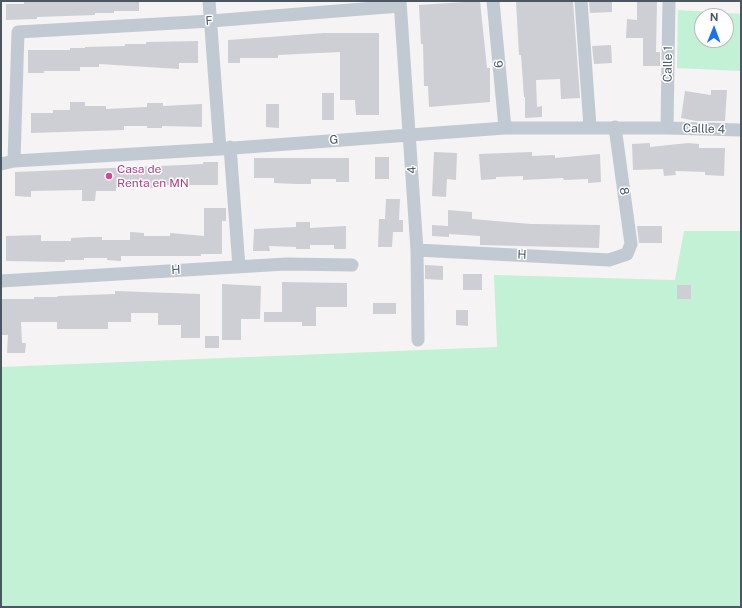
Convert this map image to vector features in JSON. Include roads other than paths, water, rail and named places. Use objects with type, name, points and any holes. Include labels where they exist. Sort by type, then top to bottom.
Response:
[{"type":"street","points":[[210,1],[239,267]]},
{"type":"street","name":"6","points":[[493,1],[505,128]]},
{"type":"street","points":[[581,1],[590,127]]},
{"type":"street","name":"Calle 1","points":[[667,128],[669,1]]},
{"type":"street","name":"F","points":[[14,161],[18,32],[211,21],[400,3]]},
{"type":"street","name":"4","points":[[400,3],[417,250],[418,340]]},
{"type":"street","name":"8","points":[[615,127],[631,244],[627,254]]},
{"type":"street","name":"G","points":[[1,164],[14,161],[505,128],[667,128]]},
{"type":"street","name":"Callle 4","points":[[667,128],[741,130]]},
{"type":"street","name":"H","points":[[417,250],[609,260],[627,254]]},
{"type":"street","name":"H","points":[[1,281],[286,264],[352,265]]},
{"type":"place","name":"Casa de Renta en MN","points":[[109,176]]}]
